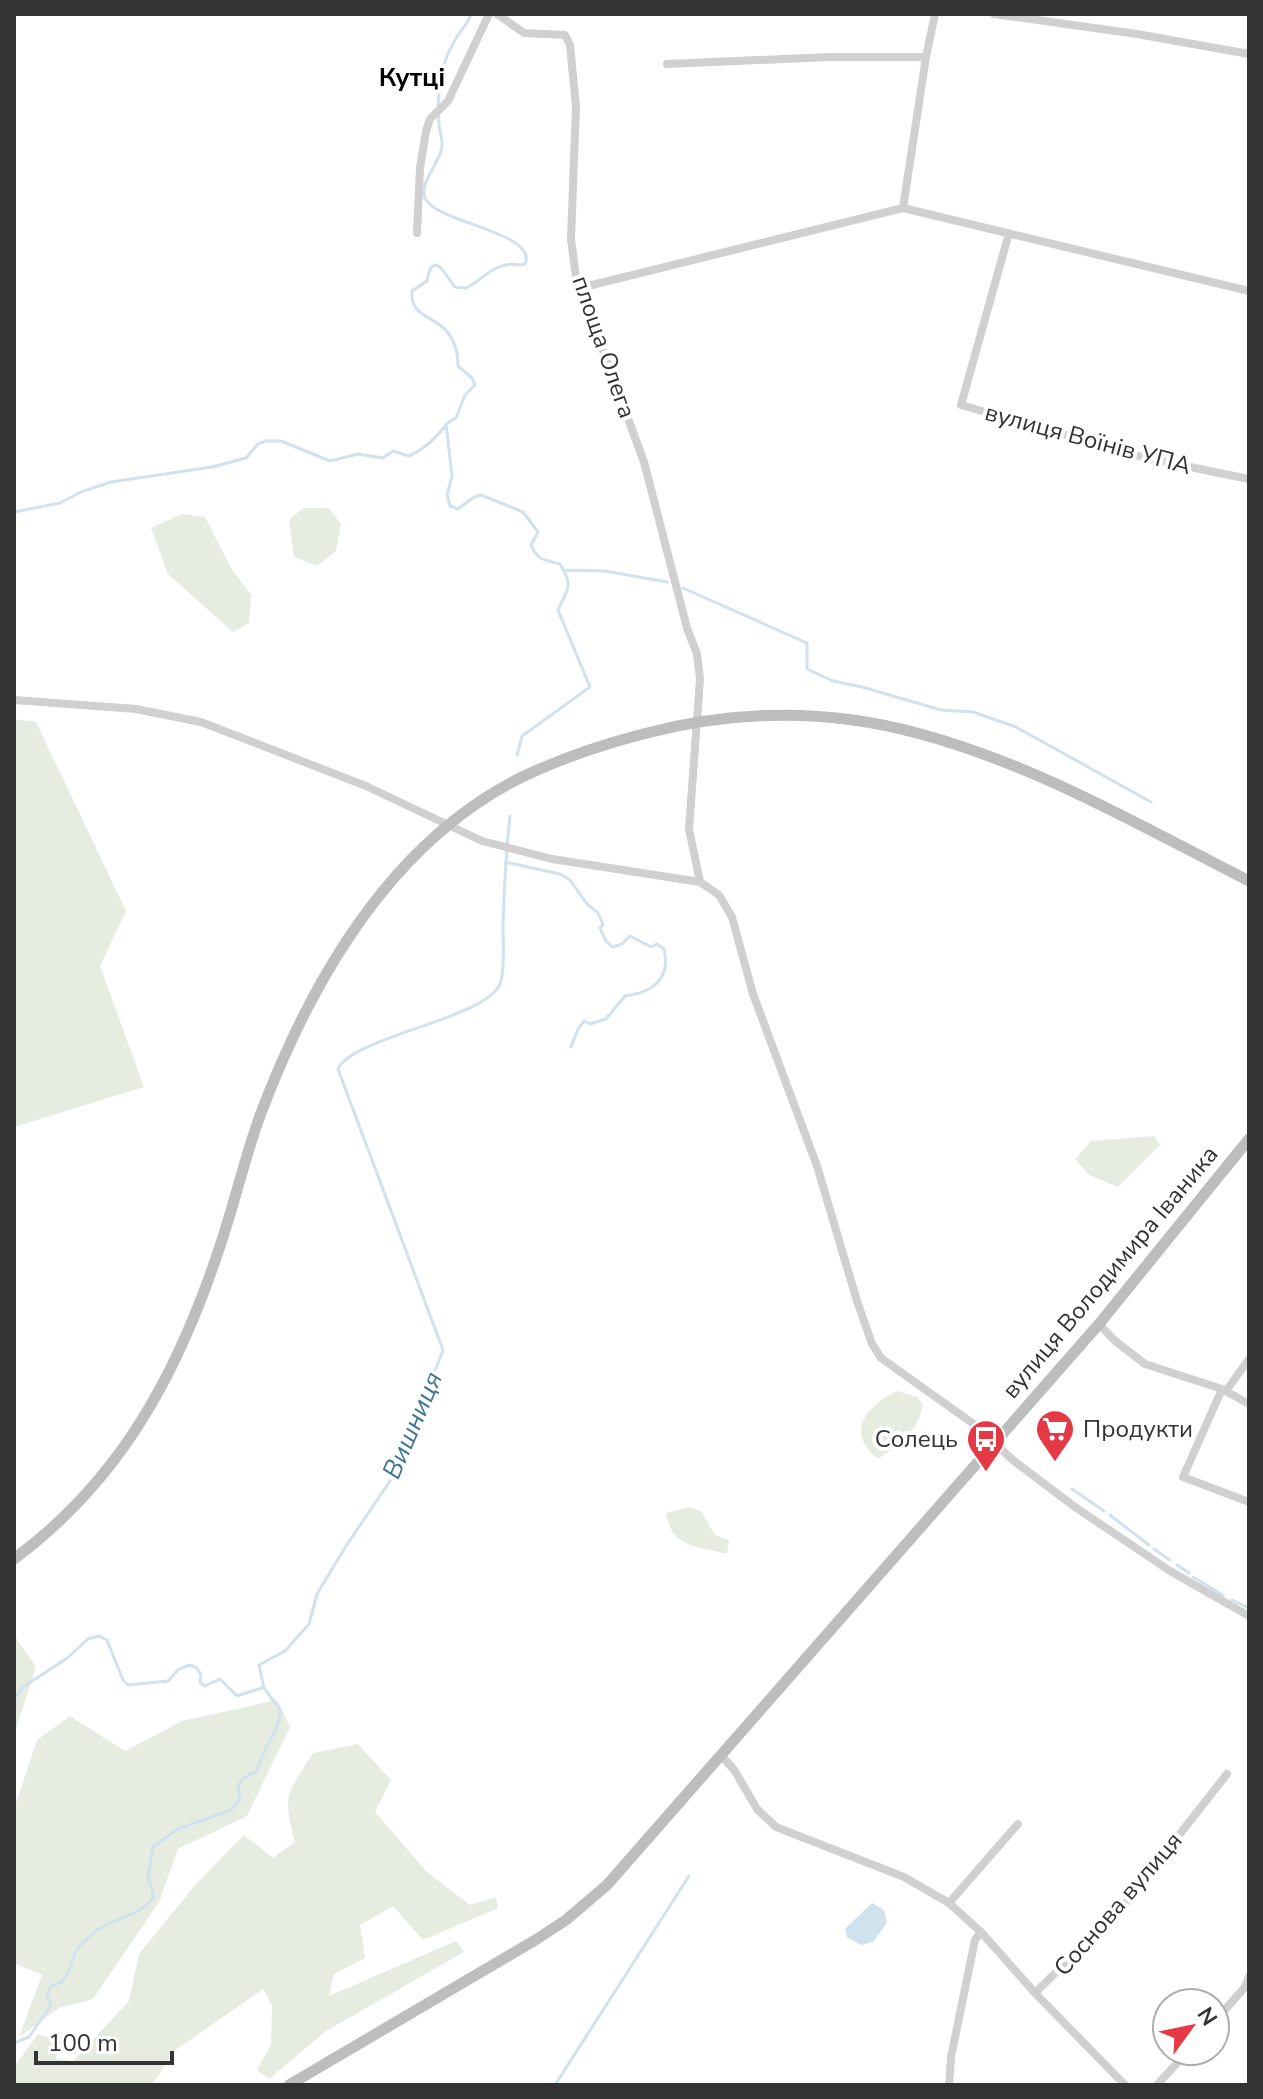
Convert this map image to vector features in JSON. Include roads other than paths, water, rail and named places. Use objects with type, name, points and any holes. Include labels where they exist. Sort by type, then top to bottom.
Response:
[{"type":"main road","points":[[14,1559],[39,1541],[100,1477],[140,1423],[171,1372],[198,1310],[260,1117],[289,1044],[351,931],[389,886],[449,826],[488,797],[543,768],[619,741],[698,721],[789,714],[830,717],[874,723],[949,742],[1062,787],[1249,881]]},
{"type":"main road","name":"вулиця Володимира Іваника","points":[[289,2085],[498,1964],[566,1920],[607,1885],[1099,1324],[1245,1154],[1249,1139]]},
{"type":"street","points":[[417,233],[420,168],[430,119],[448,101],[489,14]]},
{"type":"street","name":"площа Олега","points":[[497,14],[524,33],[565,35],[570,45],[576,107],[571,239],[580,288],[644,462],[687,628],[697,654],[700,679],[689,829],[700,882]]},
{"type":"street","points":[[903,208],[935,14]]},
{"type":"street","points":[[994,14],[1137,34],[1249,54]]},
{"type":"street","points":[[667,64],[829,57],[926,57]]},
{"type":"street","points":[[580,288],[903,208],[1249,291]]},
{"type":"street","name":"вулиця Воїнів УПА","points":[[1009,233],[961,405],[1146,458],[1249,479]]},
{"type":"street","points":[[14,700],[35,704],[75,703],[121,708],[201,722],[366,786],[482,841],[552,859],[700,882],[719,895],[732,917],[753,994],[817,1166],[872,1344],[881,1358],[975,1425],[1088,1515],[1170,1571],[1249,1616]]},
{"type":"street","points":[[1099,1324],[1145,1364],[1224,1390],[1249,1404]]},
{"type":"street","points":[[1249,1359],[1224,1390],[1183,1477],[1249,1502]]},
{"type":"street","points":[[721,1755],[735,1771],[763,1816],[776,1827],[904,1877],[949,1903],[1125,2085]]},
{"type":"street","name":"Соснова вулиця","points":[[1035,1993],[1124,1905],[1227,1774]]},
{"type":"street","points":[[949,1903],[1018,1824]]},
{"type":"street","points":[[949,2085],[951,2057],[978,1936]]},
{"type":"street","points":[[1231,2005],[1247,1989],[1249,1977]]},
{"type":"street","points":[[1157,2085],[1173,2067]]},
{"type":"water","points":[[872,1903],[884,1910],[887,1923],[873,1942],[861,1945],[847,1937],[845,1929]]},
{"type":"waterway","name":"Вишниця","points":[[471,14],[452,46],[442,72],[438,107],[442,147],[427,179],[425,198],[433,207],[517,244],[525,253],[525,264],[500,267],[466,288],[455,287],[436,265],[427,281],[412,291],[412,298],[420,312],[448,333],[456,349],[458,366],[472,378],[475,385],[465,395],[456,418],[446,424],[452,476],[447,495],[450,506],[458,509],[481,495],[523,512],[538,532],[531,545],[533,550],[542,559],[560,564],[567,578],[568,587],[558,610],[590,687],[522,736],[517,755]]},
{"type":"waterway","points":[[14,512],[60,503],[111,482],[212,467],[246,458],[258,444],[266,441],[281,441],[330,461],[358,454],[383,458],[393,451],[409,456],[429,443],[446,425]]},
{"type":"waterway","points":[[564,570],[605,571],[667,582]]},
{"type":"waterway","points":[[683,588],[807,643],[807,669],[833,681],[941,710],[973,712],[1016,727],[1151,802]]},
{"type":"waterway","name":"Вишниця","points":[[14,2043],[29,2037],[51,2005],[47,1995],[51,1986],[66,1976],[81,1945],[99,1929],[133,1914],[154,1897],[148,1876],[153,1847],[178,1829],[231,1810],[240,1800],[238,1785],[257,1771],[281,1711],[264,1688],[259,1665],[285,1651],[309,1624],[317,1594],[396,1472],[443,1350],[338,1069],[349,1057],[368,1047],[474,1006],[492,994],[501,981],[510,816]]},
{"type":"waterway","points":[[505,862],[560,874],[570,880],[587,904],[598,913],[603,924],[600,928],[612,947],[622,944],[630,936],[651,947],[657,944],[664,949],[665,968],[658,982],[644,991],[625,996],[606,1019],[590,1024],[584,1021],[571,1047]]},
{"type":"waterway","points":[[1072,1489],[1104,1511]]},
{"type":"waterway","points":[[1110,1515],[1149,1545]]},
{"type":"waterway","points":[[1154,1549],[1170,1560]]},
{"type":"waterway","points":[[1177,1565],[1189,1573]]},
{"type":"waterway","points":[[1193,1577],[1223,1595]]},
{"type":"waterway","points":[[1232,1600],[1249,1608]]},
{"type":"waterway","name":"Вишниця","points":[[14,1699],[23,1687],[66,1659],[88,1639],[99,1636],[107,1640],[123,1680],[128,1685],[168,1681],[179,1669],[190,1665],[197,1668],[201,1675],[200,1682],[205,1686],[220,1679],[237,1696],[262,1688]]},
{"type":"waterway","points":[[555,2085],[689,1876]]},
{"type":"place","name":"Продукти","points":[[1055,1463]]},
{"type":"place","name":"Солець","points":[[986,1473]]},
{"type":"district","name":"Кутці","points":[[412,77]]}]
